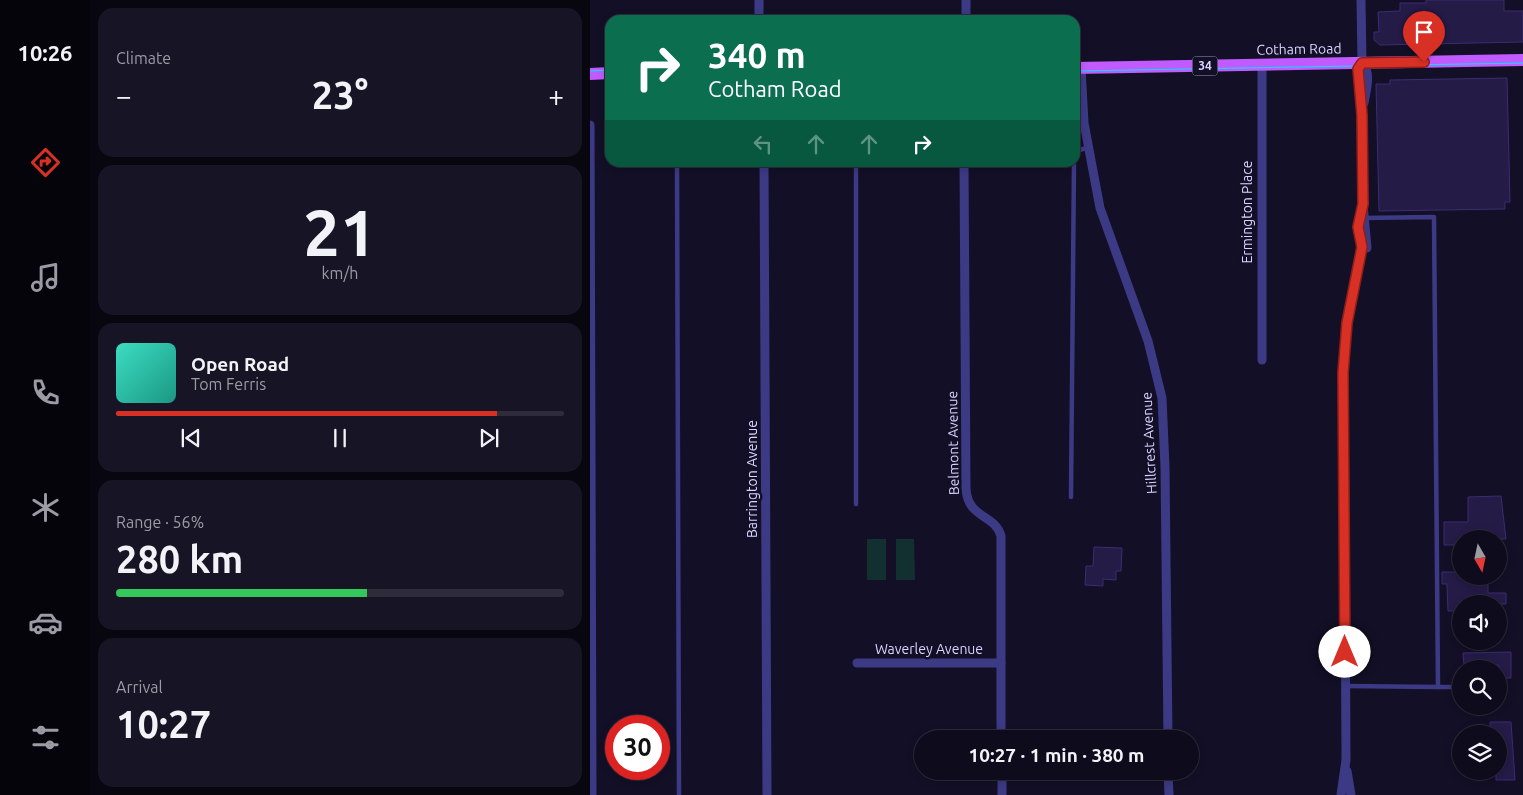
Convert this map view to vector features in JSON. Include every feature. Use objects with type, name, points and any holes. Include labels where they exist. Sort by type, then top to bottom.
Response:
[{"type":"main road","name":"Cotham Road","points":[[1080,68],[1523,60]]},
{"type":"main road","points":[[590,74],[605,73]]},
{"type":"street","points":[[759,0],[759,15]]},
{"type":"street","points":[[966,0],[966,15]]},
{"type":"street","points":[[1351,795],[1346,760],[1344,357],[1347,323],[1359,268],[1362,244],[1359,232],[1363,204],[1362,115],[1358,76],[1359,66],[1362,63],[1361,0]]},
{"type":"street","name":"Ermington Place","points":[[1262,65],[1262,360]]},
{"type":"street","name":"Hillcrest Avenue","points":[[1080,87],[1088,148],[1106,230],[1148,341],[1162,398],[1165,468],[1168,730]]},
{"type":"street","points":[[590,125],[592,795]]},
{"type":"street","name":"Barrington Avenue","points":[[764,167],[767,795]]},
{"type":"street","name":"Belmont Avenue","points":[[964,167],[966,497],[972,508],[996,526],[1001,536],[1001,730]]},
{"type":"street","name":"Waverley Avenue","points":[[857,663],[1001,663]]},
{"type":"street","points":[[1341,795],[1346,760]]},
{"type":"street","points":[[1002,780],[1002,795]]},
{"type":"street","points":[[1168,780],[1169,795]]},
{"type":"lane","points":[[1080,150],[1088,148]]},
{"type":"lane","points":[[677,167],[679,795]]},
{"type":"lane","points":[[856,167],[856,504]]},
{"type":"lane","points":[[1071,497],[1074,167]]},
{"type":"lane","points":[[1362,218],[1434,217],[1438,687]]},
{"type":"lane","points":[[1345,686],[1452,687]]},
{"type":"green space","points":[[867,539],[886,539],[886,580],[867,580]]},
{"type":"green space","points":[[896,539],[914,539],[915,580],[896,580]]},
{"type":"building","points":[[1426,0],[1504,0],[1504,11],[1523,11],[1523,42],[1380,45],[1374,40],[1374,32],[1379,32],[1378,12],[1400,11],[1400,3],[1426,3]]},
{"type":"building","points":[[1507,78],[1510,202],[1505,202],[1505,209],[1379,211],[1376,84],[1390,84],[1390,80]]},
{"type":"building","points":[[1501,496],[1505,530],[1452,530],[1452,545],[1444,545],[1444,522],[1468,522],[1468,497]]},
{"type":"building","points":[[1094,547],[1122,548],[1121,571],[1116,571],[1116,580],[1103,579],[1103,586],[1085,585],[1086,566],[1093,566]]},
{"type":"building","points":[[1442,572],[1452,572],[1452,585],[1488,585],[1488,593],[1506,593],[1506,595],[1452,595],[1452,611],[1448,611],[1447,584],[1442,584]]},
{"type":"building","points":[[1511,652],[1511,678],[1507,678],[1507,660],[1464,660],[1463,653]]},
{"type":"building","points":[[1490,722],[1511,722],[1515,780],[1507,780],[1507,725],[1490,725]]},
{"type":"tram line","points":[[1080,71],[1523,63]]},
{"type":"tram line","points":[[590,71],[605,70]]},
{"type":"route","points":[[1345,652],[1343,373],[1347,323],[1362,247],[1358,227],[1363,204],[1362,115],[1358,69],[1362,63],[1424,62]]}]
